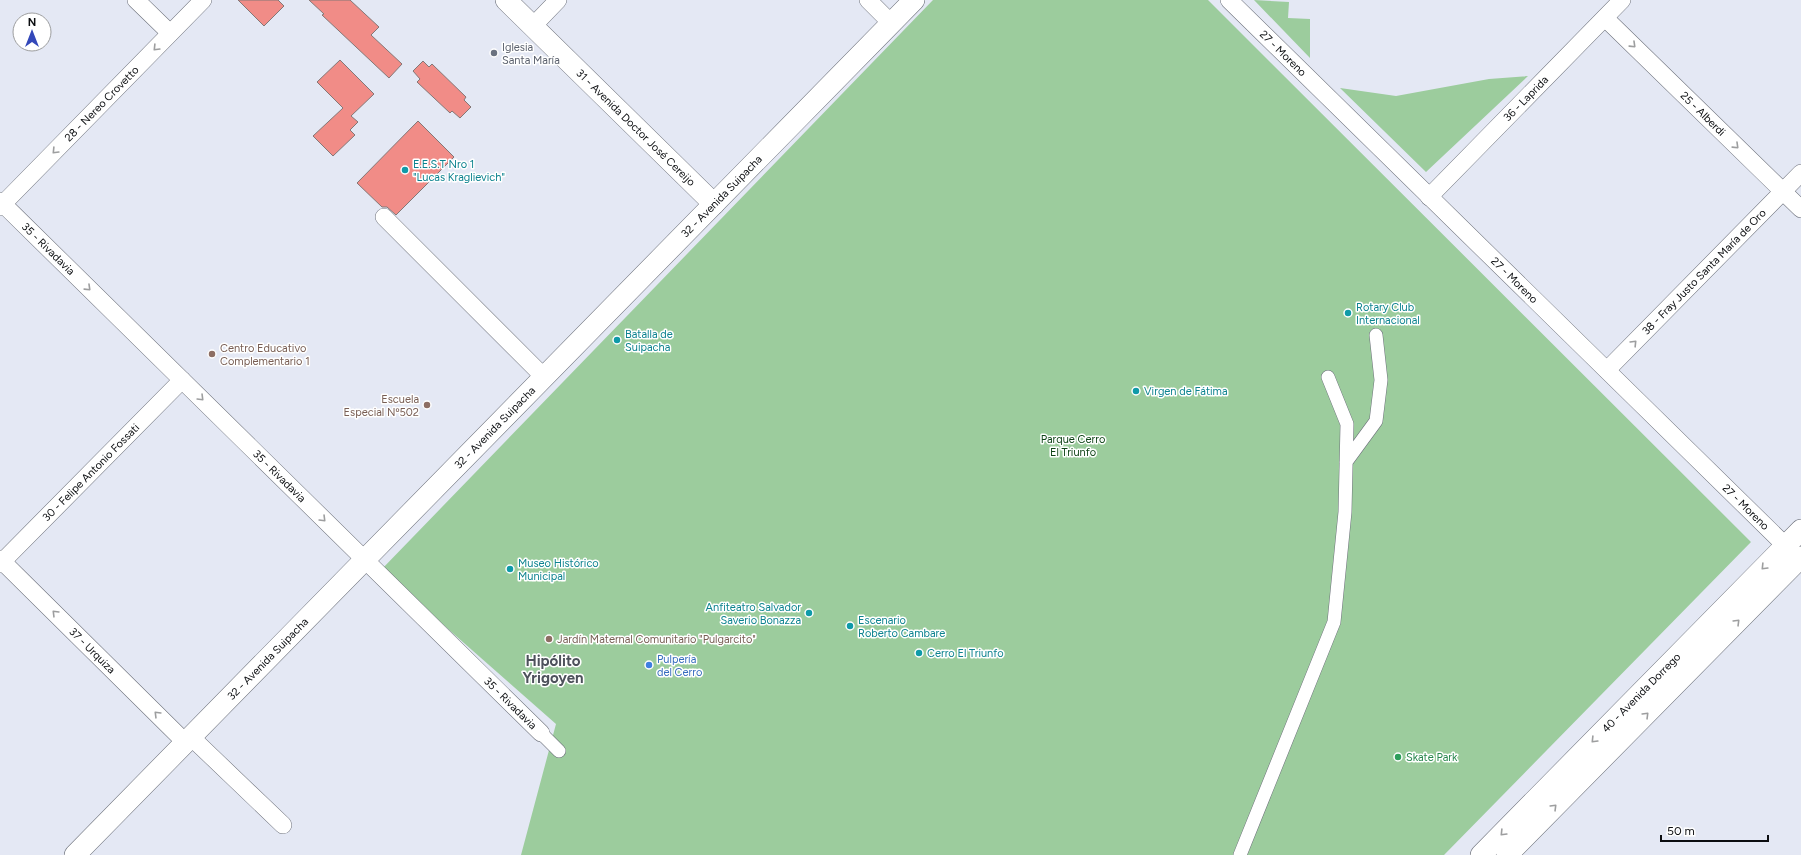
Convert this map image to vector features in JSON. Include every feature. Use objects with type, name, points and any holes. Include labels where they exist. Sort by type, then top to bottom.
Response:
[{"type":"street","points":[[136,0],[170,34]]},
{"type":"street","name":"28 - Nereo Crovetto","points":[[1,204],[203,0]]},
{"type":"street","name":"31 - Avenida Doctor José Cereijo","points":[[506,0],[714,204]]},
{"type":"street","points":[[533,26],[558,0]]},
{"type":"street","points":[[868,0],[891,23]]},
{"type":"street","name":"32 - Avenida Suipacha","points":[[75,855],[914,0]]},
{"type":"street","name":"27 - Moreno","points":[[1229,0],[1797,556]]},
{"type":"street","name":"36 - Laprida","points":[[1429,197],[1622,0]]},
{"type":"street","name":"25 - Alberdi","points":[[1605,18],[1801,209]]},
{"type":"street","name":"38 - Fray Justo Santa María de Oro","points":[[1607,370],[1801,172]]},
{"type":"street","name":"35 - Rivadavia","points":[[1,204],[559,751]]},
{"type":"street","points":[[384,217],[544,377]]},
{"type":"street","points":[[1346,462],[1376,421],[1381,380],[1376,335]]},
{"type":"street","points":[[1240,855],[1334,622],[1345,512],[1347,424],[1328,377]]},
{"type":"street","name":"30 - Felipe Antonio Fossati","points":[[1,562],[182,380]]},
{"type":"street","name":"40 - Avenida Dorrego","points":[[1507,855],[1797,556],[1801,530]]},
{"type":"street","name":"40 - Avenida Dorrego","points":[[1481,855],[1797,556]]},
{"type":"street","name":"37 - Urquiza","points":[[1,562],[188,739],[283,825]]},
{"type":"green space","name":"Parque Cerro El Triunfo","points":[[933,0],[1208,0],[1751,542],[1444,855],[521,855],[556,724],[381,570]]},
{"type":"green space","points":[[1254,0],[1289,2],[1288,18],[1310,19],[1310,58]]},
{"type":"green space","points":[[1528,76],[1426,172],[1340,88],[1396,96],[1489,79]]},
{"type":"building","points":[[238,0],[278,0],[284,6],[264,26]]},
{"type":"building","points":[[309,0],[350,0],[379,27],[371,35],[402,64],[389,78],[322,15],[324,14]]},
{"type":"building","points":[[340,60],[374,94],[351,116],[358,122],[350,130],[355,135],[333,156],[313,136],[343,108],[317,82]]},
{"type":"building","points":[[423,61],[429,67],[432,64],[466,97],[464,100],[471,107],[460,118],[452,111],[450,113],[417,82],[420,79],[413,71]]},
{"type":"building","name":"E.E.S.T Nro 1 \"Lucas Kraglievich\"","points":[[418,121],[454,157],[396,215],[387,207],[382,207],[357,183]]},
{"type":"place","name":"Iglesia Santa María","points":[[494,53]]},
{"type":"place","name":"E.E.S.T Nro 1 \"Lucas Kraglievich\"","points":[[405,170]]},
{"type":"place","name":"Rotary Club Internacional","points":[[1348,313]]},
{"type":"place","name":"Batalla de Suipacha","points":[[617,340]]},
{"type":"place","name":"Centro Educativo Complementario 1","points":[[212,354]]},
{"type":"place","name":"Virgen de Fátima","points":[[1136,391]]},
{"type":"place","name":"Escuela Especial Nº502","points":[[427,405]]},
{"type":"place","name":"Museo Histórico Municipal","points":[[510,569]]},
{"type":"place","name":"Anfiteatro Salvador Saverio Bonazza","points":[[809,613]]},
{"type":"place","name":"Escenario Roberto Cambare","points":[[850,626]]},
{"type":"place","name":"Jardín Maternal Comunitario \"Pulgarcito\"","points":[[549,639]]},
{"type":"place","name":"Cerro El Triunfo","points":[[919,653]]},
{"type":"place","name":"Pulpería del Cerro","points":[[649,665]]},
{"type":"place","name":"Skate Park","points":[[1398,757]]},
{"type":"district","name":"Hipólito Yrigoyen","points":[[553,670]]}]
